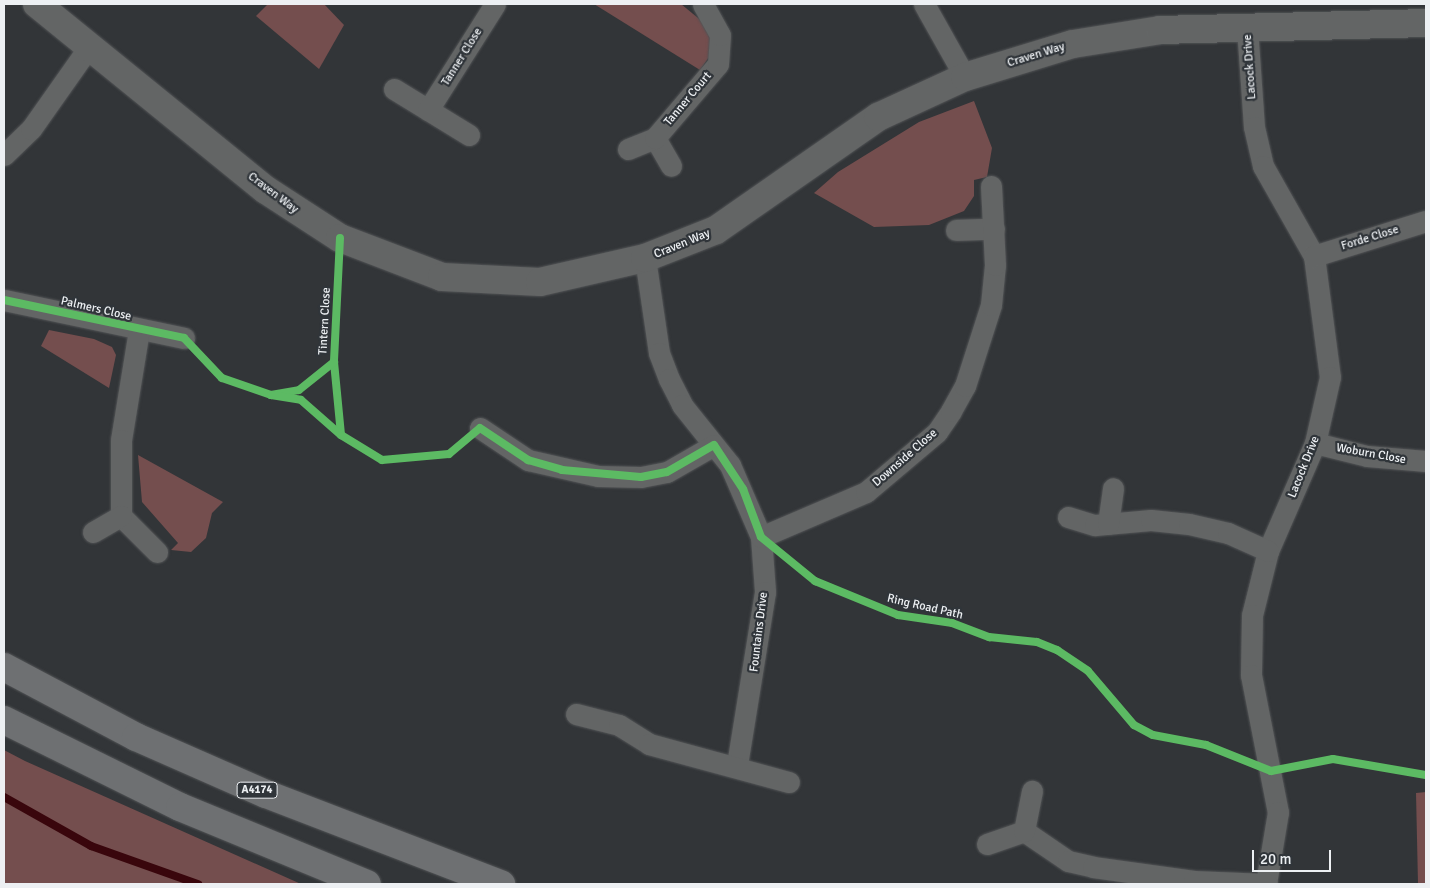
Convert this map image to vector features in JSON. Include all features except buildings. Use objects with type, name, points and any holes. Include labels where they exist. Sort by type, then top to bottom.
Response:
[{"type":"highway","name":"A4174","points":[[4,667],[136,736],[257,790],[501,884]]},
{"type":"highway","points":[[4,720],[180,807],[368,884]]},
{"type":"street","name":"Craven Way","points":[[37,4],[92,44],[266,190],[340,238],[392,262],[442,277],[540,282],[645,258],[716,230],[878,117],[965,77],[1073,44],[1160,30],[1426,23]]},
{"type":"street","name":"Tanner Close","points":[[428,110],[495,4]]},
{"type":"street","name":"Tanner Court","points":[[628,149],[655,138],[718,64],[720,34],[703,4]]},
{"type":"street","points":[[924,4],[965,77]]},
{"type":"street","name":"Lacock Drive","points":[[1247,27],[1254,127],[1263,166],[1314,256],[1330,377],[1316,443],[1268,551],[1252,615],[1251,675],[1278,812],[1266,884]]},
{"type":"street","points":[[4,155],[31,129],[92,44]]},
{"type":"street","points":[[394,89],[469,135]]},
{"type":"street","name":"Tanner Court","points":[[655,138],[671,166]]},
{"type":"street","name":"Downside Close","points":[[761,536],[866,492],[937,432],[965,386],[991,305],[994,229],[991,186]]},
{"type":"street","name":"Forde Close","points":[[1314,256],[1426,220]]},
{"type":"street","points":[[956,230],[994,229]]},
{"type":"street","name":"Fountains Drive","points":[[645,258],[659,352],[668,379],[682,405],[714,444],[743,488],[761,536],[765,592],[737,764]]},
{"type":"street","name":"Palmers Close","points":[[4,300],[184,338]]},
{"type":"street","name":"Palmers Close","points":[[121,516],[121,440],[139,330]]},
{"type":"street","points":[[480,428],[528,460],[598,476],[641,477],[667,472],[714,444]]},
{"type":"street","name":"Woburn Close","points":[[1316,443],[1367,456],[1426,461]]},
{"type":"street","points":[[1108,524],[1113,488]]},
{"type":"street","points":[[93,532],[121,516],[157,552]]},
{"type":"street","points":[[1068,517],[1108,524],[1189,524],[1228,533],[1268,551]]},
{"type":"street","points":[[576,714],[619,725],[648,744],[737,764],[789,782]]},
{"type":"street","points":[[1024,831],[1032,791]]},
{"type":"street","points":[[1024,831],[1068,861],[1194,881],[1266,884]]},
{"type":"street","points":[[987,844],[1024,831]]},
{"type":"shaded area","points":[[268,4],[324,4],[344,25],[319,69],[256,16]]},
{"type":"shaded area","points":[[594,4],[681,4],[709,27],[711,54],[700,70]]},
{"type":"shaded area","points":[[974,101],[992,148],[987,177],[974,180],[974,196],[964,211],[929,225],[874,227],[814,193],[838,172],[919,122]]},
{"type":"shaded area","points":[[49,330],[94,339],[112,347],[116,355],[109,388],[41,346]]},
{"type":"shaded area","points":[[138,455],[223,502],[212,513],[206,538],[191,552],[171,550],[178,543],[142,502]]},
{"type":"shaded area","points":[[4,750],[25,761],[301,884],[4,884]]},
{"type":"shaded area","points":[[1426,792],[1426,884],[1418,884],[1416,793]]},
{"type":"waterway","points":[[4,797],[91,846],[198,884]]},
{"type":"cycle path","name":"Tintern Close","points":[[340,238],[334,362],[341,435]]},
{"type":"cycle path","name":"Tintern Close","points":[[4,300],[184,338],[222,378],[271,395],[299,390],[334,362]]},
{"type":"cycle path","name":"Ring Road Path","points":[[271,395],[301,400],[341,435],[382,460],[449,454],[480,428],[528,460],[562,470],[641,477],[667,472],[714,445],[743,489],[761,537],[815,581],[898,615],[952,623],[989,637],[1037,642],[1057,650],[1088,671],[1134,725],[1153,735],[1206,745],[1271,771],[1333,759],[1426,775]]}]
